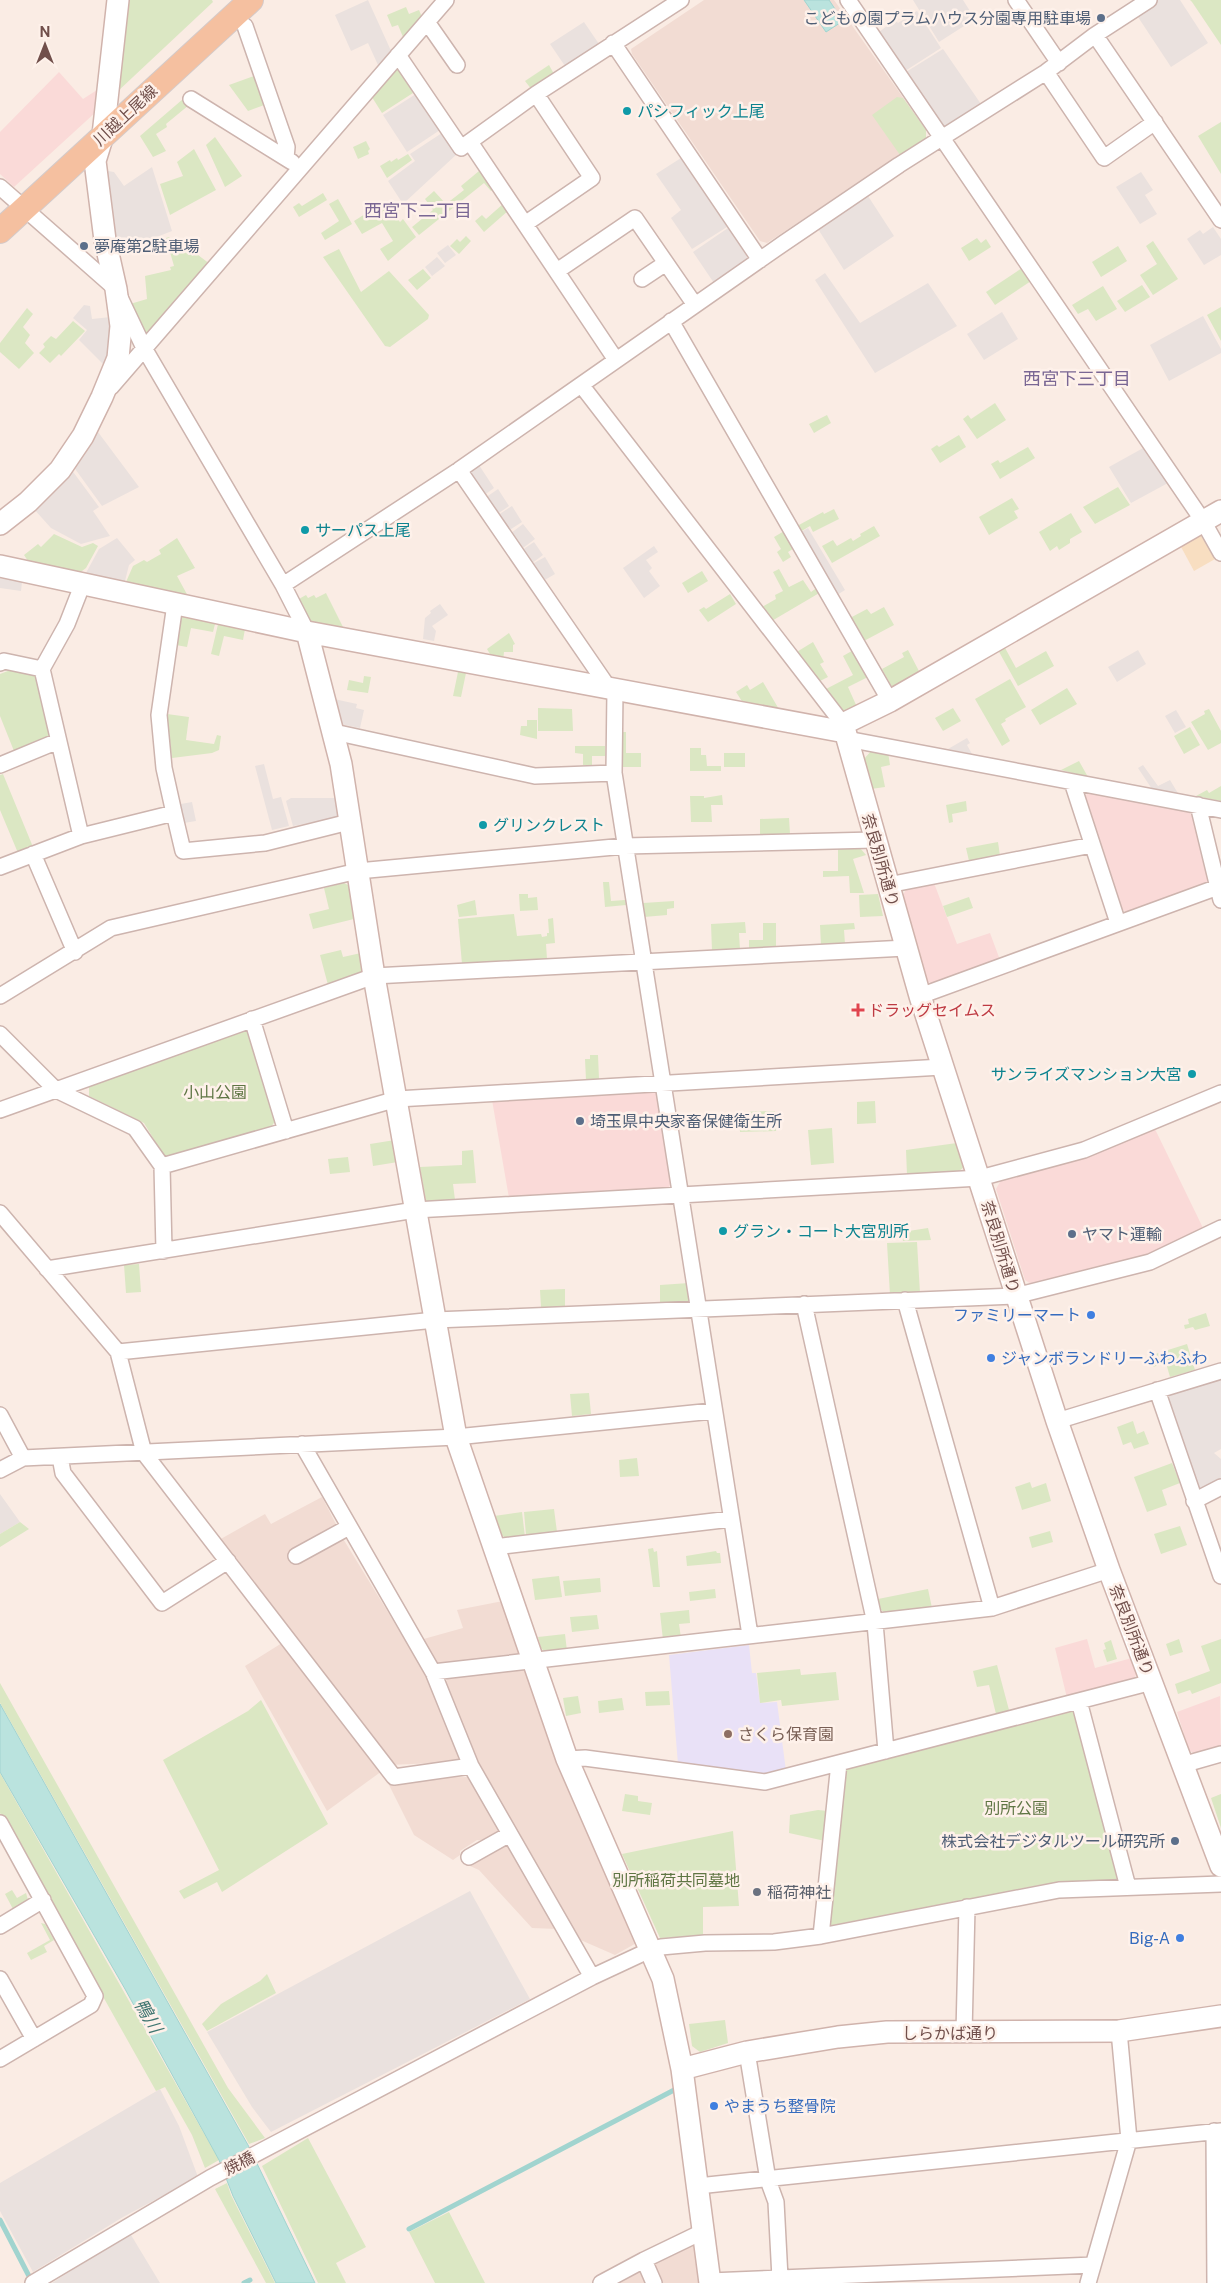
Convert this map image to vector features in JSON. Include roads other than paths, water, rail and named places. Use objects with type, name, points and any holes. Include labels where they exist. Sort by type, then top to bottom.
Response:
[{"type":"main road","name":"川越上尾線","points":[[0,231],[251,0]]},
{"type":"street","points":[[0,524],[33,497],[60,470],[84,436],[118,358],[121,326],[116,289],[104,240],[95,161],[104,135],[118,0]]},
{"type":"street","points":[[102,398],[299,167],[446,0]]},
{"type":"street","points":[[398,55],[461,148],[536,94],[681,0]]},
{"type":"street","points":[[848,0],[943,138],[1212,516],[1221,553]]},
{"type":"street","points":[[1016,0],[1059,63]]},
{"type":"street","points":[[283,584],[459,470],[760,260],[899,166],[1046,72],[1149,0]]},
{"type":"street","points":[[427,22],[457,65]]},
{"type":"street","points":[[245,26],[287,147],[286,158]]},
{"type":"street","points":[[1095,36],[1156,122],[1221,220]]},
{"type":"street","points":[[613,43],[760,260]]},
{"type":"street","points":[[1046,72],[1104,158],[1156,122]]},
{"type":"street","points":[[525,224],[592,178],[536,94]]},
{"type":"street","points":[[191,99],[299,167]]},
{"type":"street","points":[[470,142],[616,360]]},
{"type":"street","points":[[0,187],[116,289],[144,348],[283,584],[307,632],[334,732],[374,976],[456,1438],[532,1661],[568,1759],[664,1979],[682,2069],[710,2282],[1093,2265]]},
{"type":"street","points":[[556,271],[635,218],[695,305]]},
{"type":"street","points":[[642,279],[666,263]]},
{"type":"street","points":[[672,321],[890,701]]},
{"type":"street","points":[[582,386],[845,732]]},
{"type":"street","points":[[459,470],[609,689],[614,773],[750,1635]]},
{"type":"street","points":[[845,732],[890,701],[1212,516]]},
{"type":"street","points":[[0,566],[307,632],[845,732],[1072,782],[1221,810]]},
{"type":"street","points":[[81,836],[42,669],[67,624],[83,584]]},
{"type":"street","points":[[175,604],[159,715],[164,768],[183,851],[265,843],[349,822]]},
{"type":"street","points":[[0,663],[4,661],[42,669]]},
{"type":"street","points":[[334,732],[535,776],[614,773]]},
{"type":"street","name":"奈良別所通り","points":[[845,732],[874,840],[920,996],[980,1178],[1015,1296],[1110,1570],[1221,1866]]},
{"type":"street","points":[[0,765],[58,741]]},
{"type":"street","points":[[1072,782],[1118,923]]},
{"type":"street","points":[[920,996],[1118,923],[1220,894],[1198,805]]},
{"type":"street","points":[[0,867],[81,836],[174,813]]},
{"type":"street","points":[[0,996],[75,952],[111,928],[358,871],[626,846],[874,840]]},
{"type":"street","points":[[888,885],[1092,845]]},
{"type":"street","points":[[33,854],[75,952]]},
{"type":"street","points":[[0,1110],[374,976],[906,948]]},
{"type":"street","points":[[252,1020],[286,1131]]},
{"type":"street","points":[[0,1034],[56,1090],[135,1128],[162,1166],[164,1251]]},
{"type":"street","points":[[162,1166],[397,1099],[942,1067]]},
{"type":"street","points":[[47,1269],[415,1210],[980,1178],[1084,1150],[1221,1093]]},
{"type":"street","points":[[0,1213],[118,1352],[144,1452],[394,1776],[472,1766]]},
{"type":"street","points":[[118,1352],[435,1320],[1015,1296],[1150,1262],[1221,1228]]},
{"type":"street","points":[[904,1300],[992,1608]]},
{"type":"street","points":[[804,1304],[875,1623],[886,1751]]},
{"type":"street","points":[[1057,1421],[1221,1371]]},
{"type":"street","points":[[1156,1390],[1220,1570]]},
{"type":"street","points":[[0,1470],[23,1458],[456,1438],[713,1410]]},
{"type":"street","points":[[0,1415],[23,1458]]},
{"type":"street","points":[[302,1444],[432,1672],[472,1766],[592,1977]]},
{"type":"street","points":[[60,1456],[63,1473],[162,1603],[228,1561]]},
{"type":"street","points":[[1194,1501],[1221,1487]]},
{"type":"street","points":[[494,1547],[731,1519]]},
{"type":"street","points":[[296,1556],[349,1527]]},
{"type":"street","points":[[432,1672],[750,1635],[875,1623],[992,1608],[1110,1570]]},
{"type":"street","points":[[568,1759],[585,1758],[765,1782],[1152,1682]]},
{"type":"street","points":[[1079,1702],[1128,1887]]},
{"type":"street","points":[[1182,1765],[1221,1754]]},
{"type":"street","points":[[821,1936],[839,1763]]},
{"type":"street","points":[[0,1823],[95,1996],[91,2005],[0,2059]]},
{"type":"street","points":[[469,1857],[510,1834]]},
{"type":"street","name":"焼橋","points":[[36,2281],[210,2178],[592,1977],[652,1949],[705,1943],[774,1942],[821,1936],[1059,1890],[1221,1884]]},
{"type":"street","points":[[0,1926],[43,1900]]},
{"type":"street","points":[[964,2033],[967,1907]]},
{"type":"street","points":[[0,1979],[34,2039]]},
{"type":"street","name":"しらかば通り","points":[[682,2069],[747,2052],[838,2037],[887,2032],[1119,2032],[1221,2016]]},
{"type":"street","points":[[1088,2283],[1129,2140],[1119,2032]]},
{"type":"street","points":[[747,2052],[768,2180],[776,2202],[780,2278]]},
{"type":"street","points":[[698,2186],[1218,2131],[1215,2283]]},
{"type":"street","points":[[601,2283],[702,2232]]},
{"type":"street","points":[[644,2260],[654,2283]]},
{"type":"water","points":[[804,0],[829,0],[843,21],[826,32]]},
{"type":"water","name":"鴨川","points":[[0,1704],[248,2145],[315,2283],[276,2283],[233,2196],[219,2160],[125,1989],[0,1772]]},
{"type":"waterway","points":[[409,2229],[676,2089]]},
{"type":"waterway","points":[[0,2220],[32,2282]]},
{"type":"waterway","points":[[244,2283],[250,2280]]},
{"type":"place","name":"こどもの園プラムハウス分園専用駐車場","points":[[1101,18]]},
{"type":"place","name":"パシフィック上尾","points":[[627,111]]},
{"type":"place","name":"夢庵第2駐車場","points":[[84,246]]},
{"type":"place","name":"サーパス上尾","points":[[305,530]]},
{"type":"place","name":"グリンクレスト","points":[[483,825]]},
{"type":"place","name":"ドラッグセイムス","points":[[858,1010]]},
{"type":"place","name":"サンライズマンション大宮","points":[[1192,1074]]},
{"type":"place","name":"埼玉県中央家畜保健衛生所","points":[[580,1121]]},
{"type":"place","name":"グラン・コート大宮別所","points":[[723,1231]]},
{"type":"place","name":"ヤマト運輸","points":[[1072,1234]]},
{"type":"place","name":"ファミリーマート","points":[[1091,1315]]},
{"type":"place","name":"ジャンボランドリーふわふわ","points":[[991,1358]]},
{"type":"place","name":"さくら保育園","points":[[728,1734]]},
{"type":"place","name":"株式会社デジタルツール研究所","points":[[1175,1841]]},
{"type":"place","name":"稲荷神社","points":[[757,1892]]},
{"type":"place","name":"Big-A","points":[[1180,1938]]},
{"type":"place","name":"やまうち整骨院","points":[[714,2106]]},
{"type":"district","name":"西宮下二丁目","points":[[418,211]]},
{"type":"district","name":"西宮下三丁目","points":[[1077,379]]},
{"type":"park label","name":"小山公園","points":[[215,1092]]},
{"type":"park label","name":"別所公園","points":[[1016,1808]]},
{"type":"park label","name":"別所稲荷共同墓地","points":[[676,1880]]}]
